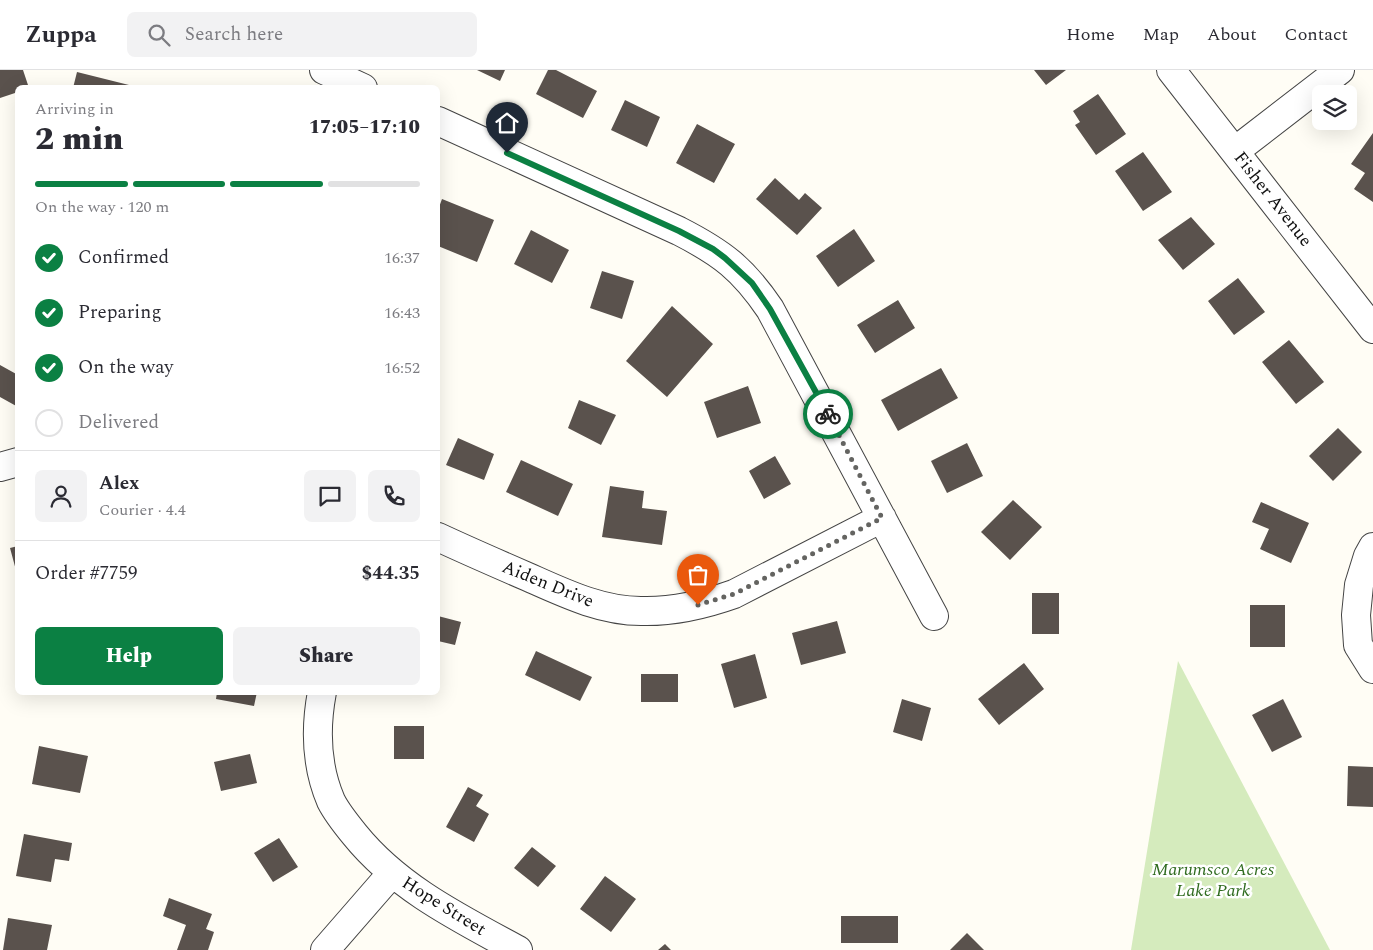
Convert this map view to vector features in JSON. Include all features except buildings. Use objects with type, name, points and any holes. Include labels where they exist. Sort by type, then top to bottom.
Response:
[{"type":"street","points":[[324,70],[356,85]]},
{"type":"street","name":"Fisher Avenue","points":[[1171,70],[1373,329]]},
{"type":"street","points":[[1235,151],[1340,70]]},
{"type":"street","points":[[440,122],[679,231],[713,249],[752,283],[770,309],[934,616]]},
{"type":"street","points":[[0,467],[15,463]]},
{"type":"street","name":"Aiden Drive","points":[[440,538],[579,599],[612,608],[640,612],[681,609],[721,598],[882,518]]},
{"type":"street","points":[[1373,547],[1368,556],[1359,585],[1356,615],[1358,646],[1373,669]]},
{"type":"street","name":"Hope Street","points":[[321,695],[318,714],[318,746],[321,770],[331,800],[342,819],[364,846],[392,873],[445,910],[518,950]]},
{"type":"street","points":[[325,950],[392,873]]},
{"type":"green space","name":"Marumsco Acres Lake Park","points":[[1178,661],[1330,950],[1131,950]]},
{"type":"way so far","points":[[698,605],[734,594],[882,518],[828,414]]},
{"type":"route","points":[[507,153],[679,231],[713,249],[725,258],[752,283],[770,309],[828,414]]}]
